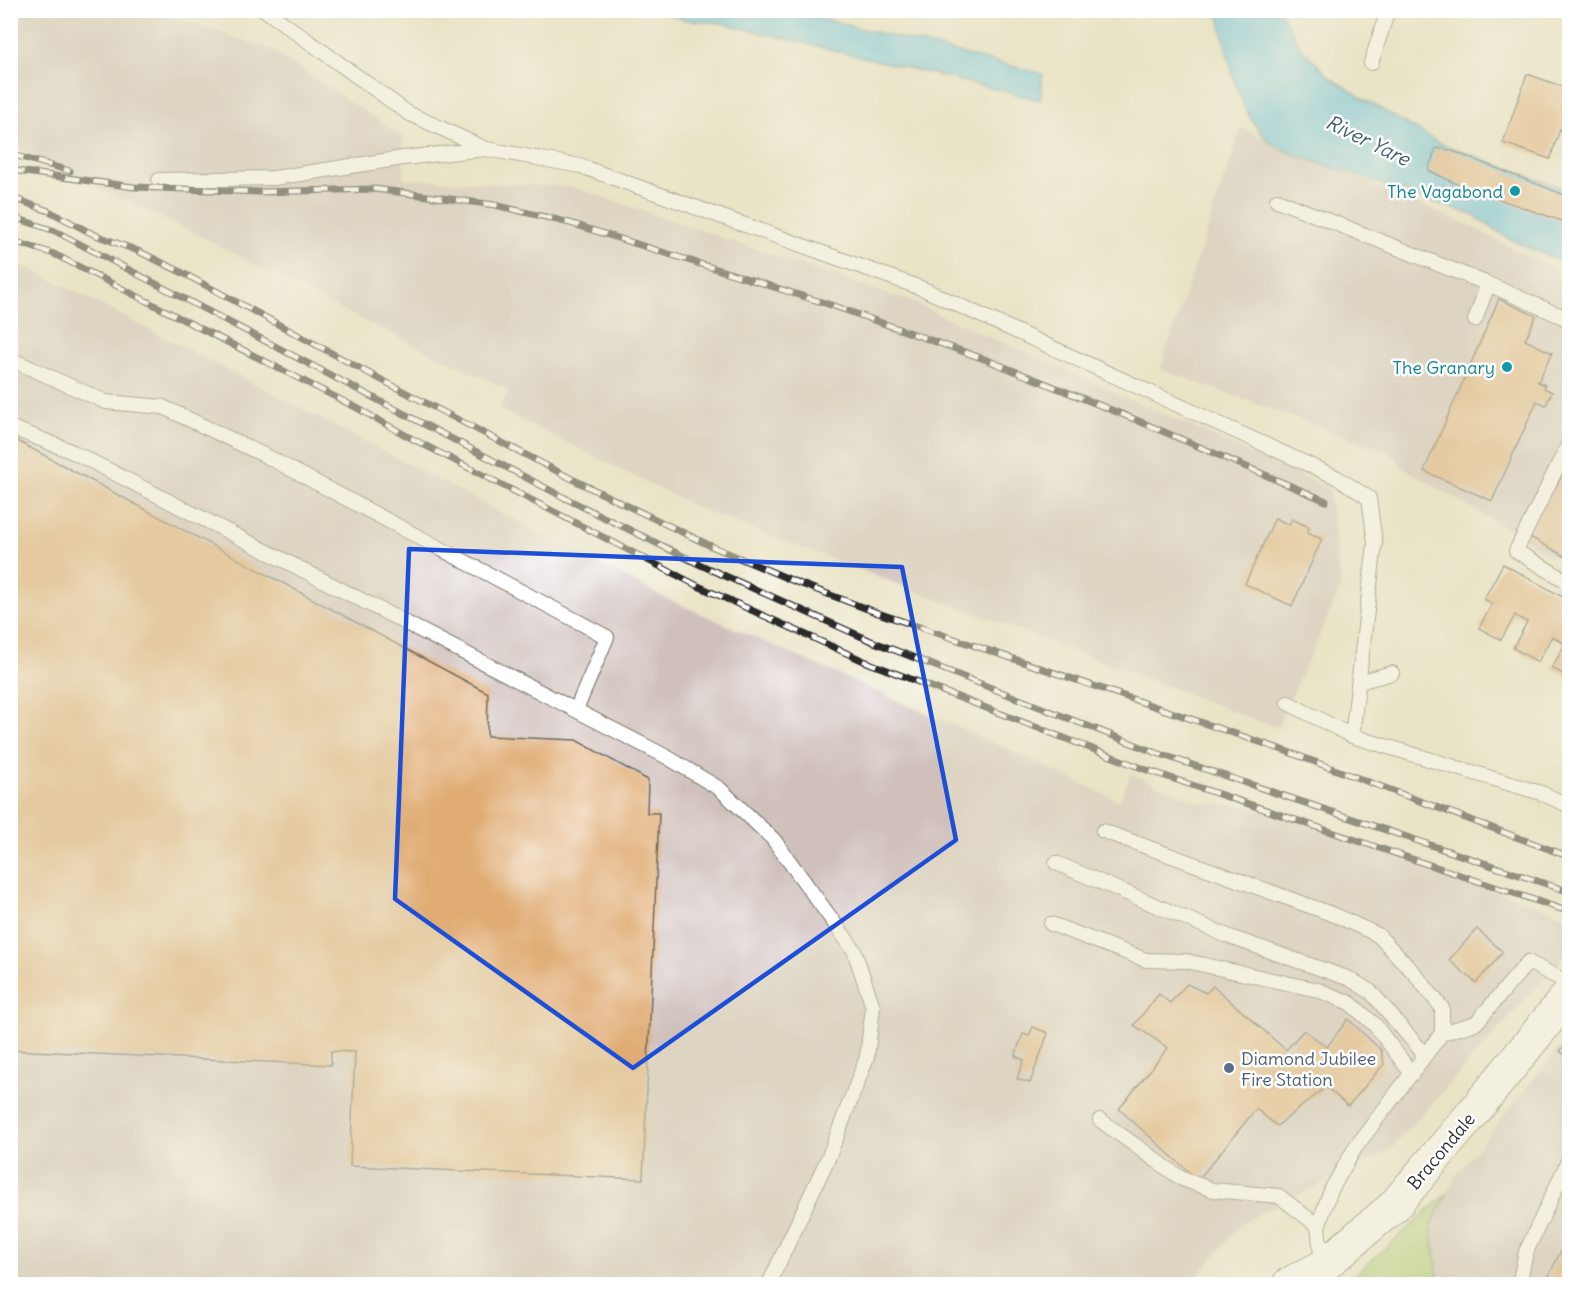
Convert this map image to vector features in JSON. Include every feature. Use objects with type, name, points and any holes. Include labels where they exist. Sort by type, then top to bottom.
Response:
[{"type":"street","name":"Bracondale","points":[[1289,1284],[1322,1267],[1394,1206],[1472,1114],[1569,993]]},
{"type":"lane","points":[[265,10],[408,113],[486,149],[580,166],[921,288],[1336,477],[1369,498],[1375,543],[1352,736]]},
{"type":"lane","points":[[1371,63],[1388,10]]},
{"type":"lane","points":[[159,180],[274,178],[403,158],[486,149]]},
{"type":"lane","points":[[1277,200],[1488,284],[1569,321]]},
{"type":"lane","points":[[1475,320],[1488,284]]},
{"type":"lane","points":[[10,359],[106,402],[163,407],[268,457],[607,637],[576,710]]},
{"type":"lane","points":[[10,427],[74,452],[667,757],[720,789],[773,840],[854,950],[873,1007],[867,1058],[829,1156],[770,1284]]},
{"type":"lane","points":[[1569,441],[1516,551],[1569,583]]},
{"type":"lane","points":[[1359,682],[1392,673]]},
{"type":"lane","points":[[1288,704],[1352,736],[1541,793],[1569,806]]},
{"type":"lane","points":[[1103,831],[1337,916],[1378,935],[1415,974],[1442,1008],[1442,1033]]},
{"type":"lane","points":[[1056,863],[1230,937],[1350,979],[1371,992],[1425,1054]]},
{"type":"lane","points":[[1051,924],[1146,960],[1186,961],[1318,990],[1350,1004],[1375,1025],[1412,1074]]},
{"type":"lane","points":[[1322,1267],[1318,1226],[1331,1190],[1355,1148],[1442,1033],[1476,1023],[1528,962],[1569,984]]},
{"type":"lane","points":[[1100,1120],[1182,1179],[1213,1190],[1280,1196],[1318,1226]]},
{"type":"lane","points":[[1519,1284],[1526,1252],[1569,1157]]},
{"type":"highlighted area","points":[[409,549],[902,567],[956,840],[633,1068],[395,899]]},
{"type":"shaded area","points":[[10,11],[153,11],[270,49],[403,137],[404,179],[573,187],[914,303],[1329,488],[1341,588],[1277,728],[702,510],[499,409],[509,390],[327,303],[210,241],[11,146]]},
{"type":"shaded area","points":[[1241,128],[1468,225],[1569,278],[1569,566],[1402,467],[1391,453],[1160,369]]},
{"type":"shaded area","points":[[10,263],[27,267],[663,597],[1021,755],[1119,801],[1131,774],[1199,802],[1266,809],[1569,917],[1569,951],[1389,1151],[1243,1222],[1191,1284],[11,1284]]},
{"type":"shaded area","points":[[1569,1035],[1569,1284],[1439,1284],[1431,1225],[1456,1175]]},
{"type":"green space","points":[[1447,1194],[1431,1225],[1439,1284],[1345,1284]]},
{"type":"water","points":[[660,11],[791,11],[1043,74],[1040,100],[721,23],[685,20]]},
{"type":"water","name":"River Yare","points":[[1217,11],[1280,11],[1299,45],[1328,76],[1365,100],[1439,143],[1569,191],[1569,265],[1510,239],[1473,215],[1288,152],[1272,144],[1256,127],[1240,96]]},
{"type":"building","points":[[1527,74],[1570,89],[1570,133],[1560,129],[1550,159],[1503,143]]},
{"type":"building","name":"The Vagabond","points":[[1436,148],[1450,150],[1570,197],[1570,224],[1459,185],[1428,170]]},
{"type":"building","points":[[1499,299],[1536,316],[1525,340],[1552,353],[1538,382],[1552,392],[1546,405],[1537,401],[1492,501],[1424,471]]},
{"type":"building","points":[[10,437],[488,693],[487,736],[576,740],[648,780],[647,813],[659,813],[643,1179],[350,1166],[355,1052],[331,1051],[331,1065],[10,1050]]},
{"type":"building","points":[[1570,461],[1570,559],[1528,536]]},
{"type":"building","points":[[1275,518],[1289,525],[1292,519],[1309,527],[1307,533],[1322,539],[1292,606],[1245,584]]},
{"type":"building","points":[[1503,564],[1570,601],[1570,678],[1552,668],[1565,644],[1552,636],[1538,662],[1513,648],[1527,622],[1515,615],[1501,640],[1479,628],[1492,604],[1484,599]]},
{"type":"building","points":[[1477,929],[1503,952],[1476,983],[1449,960]]},
{"type":"building","name":"Diamond Jubilee Fire Station","points":[[1187,984],[1206,993],[1213,986],[1286,1050],[1304,1030],[1327,1047],[1348,1019],[1381,1050],[1384,1064],[1348,1106],[1326,1087],[1277,1126],[1256,1109],[1198,1180],[1119,1109],[1168,1048],[1134,1025],[1159,994],[1170,1003]]},
{"type":"building","points":[[1033,1027],[1048,1033],[1030,1083],[1017,1079],[1024,1060],[1015,1056],[1023,1034],[1029,1036]]},
{"type":"building","points":[[1570,1038],[1570,1059],[1560,1051]]},
{"type":"building","points":[[1570,1232],[1570,1284],[1545,1284]]},
{"type":"railway","points":[[10,154],[70,171]]},
{"type":"railway","points":[[10,170],[134,187],[260,192],[375,189],[495,205],[570,223],[834,306],[987,360],[1134,419],[1326,501]]},
{"type":"railway","points":[[10,197],[49,211],[93,234],[138,251],[181,272],[576,481],[711,546],[796,582],[878,613],[1283,750],[1570,857]]},
{"type":"railway","points":[[10,216],[55,231],[565,498],[703,566],[869,640],[1154,752],[1570,892]]},
{"type":"railway","points":[[10,240],[54,254],[357,408],[698,586],[864,661],[1147,770],[1570,912]]},
{"type":"place","name":"The Vagabond","points":[[1515,191]]},
{"type":"place","name":"The Granary","points":[[1507,367]]},
{"type":"place","name":"Diamond Jubilee Fire Station","points":[[1229,1068]]}]
